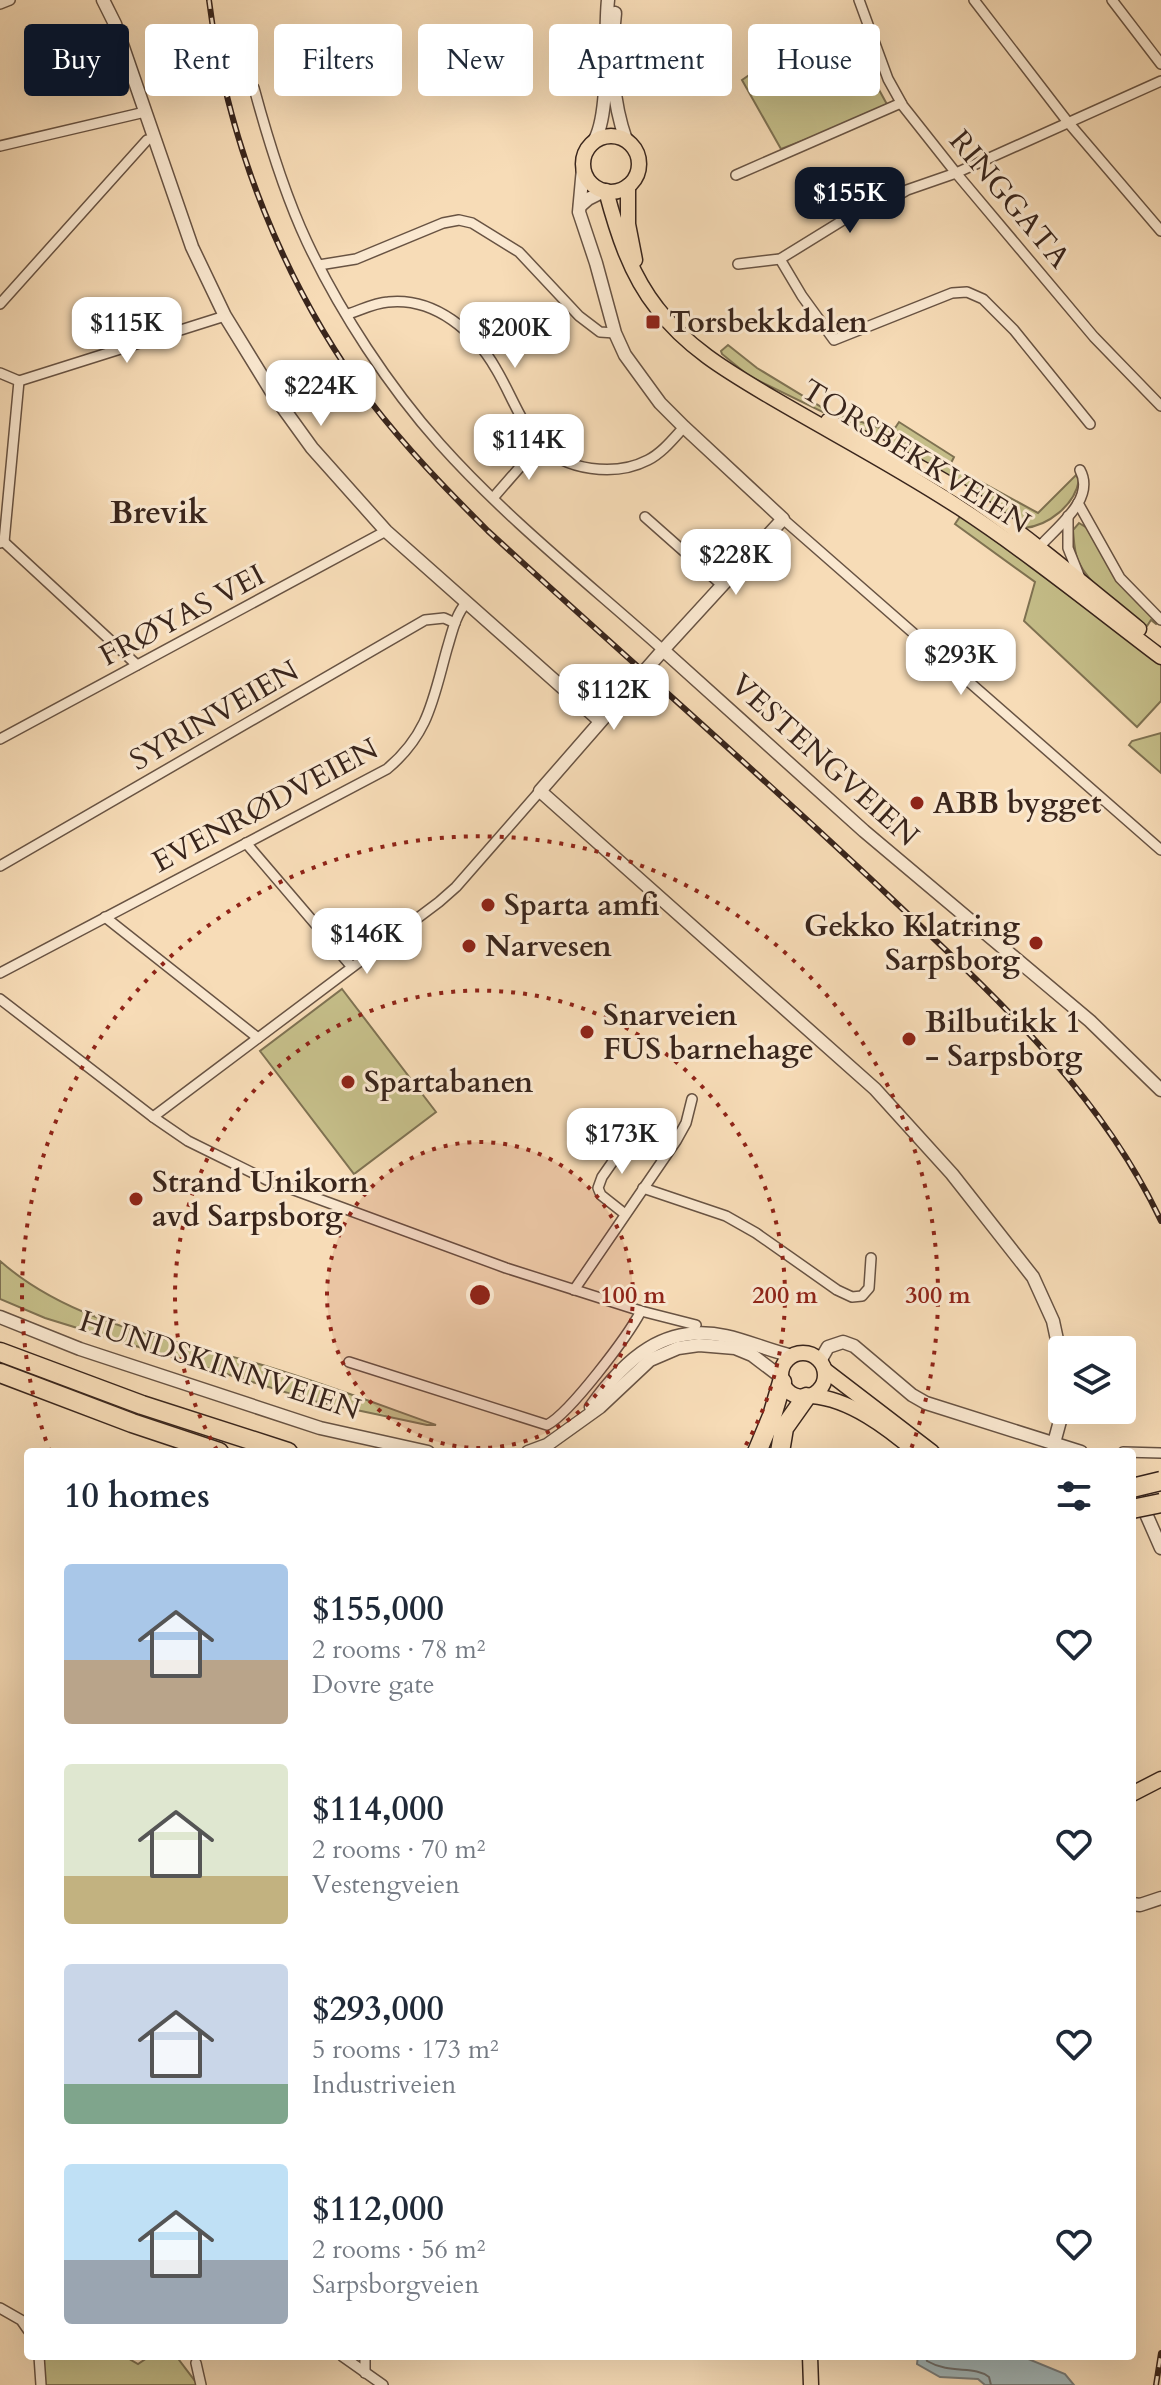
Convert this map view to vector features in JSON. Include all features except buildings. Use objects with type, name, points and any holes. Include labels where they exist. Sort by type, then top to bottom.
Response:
[{"type":"highway","points":[[0,1352],[153,1409],[275,1448]]},
{"type":"highway","points":[[0,1373],[207,1448]]},
{"type":"highway","points":[[759,1448],[782,1379]]},
{"type":"highway","points":[[781,1448],[784,1428],[809,1396]]},
{"type":"highway","points":[[1136,1484],[1161,1481]]},
{"type":"highway","points":[[1136,1508],[1161,1503]]},
{"type":"main road","points":[[609,136],[626,140],[639,163],[638,172],[628,186],[614,192],[590,183],[583,168],[587,150],[593,143],[609,136]]},
{"type":"main road","name":"TORSBEKKVEIEN","points":[[628,186],[628,224],[638,276]]},
{"type":"main road","name":"TORSBEKKVEIEN","points":[[605,191],[619,239],[655,307],[693,346],[726,371],[1035,552],[1081,582],[1161,647]]},
{"type":"main road","name":"TORSBEKKVEIEN","points":[[1035,552],[1161,657]]},
{"type":"main road","points":[[910,1448],[865,1416],[830,1398],[791,1394],[782,1379],[785,1362],[793,1356],[807,1354],[927,1448]]},
{"type":"main road","points":[[809,1396],[823,1385],[822,1366]]},
{"type":"main road","points":[[1136,1792],[1161,1779]]},
{"type":"main road","points":[[810,2360],[811,2385]]},
{"type":"street","points":[[0,4],[10,0]]},
{"type":"street","points":[[103,0],[115,24],[178,211],[225,316],[273,394],[312,448],[386,531],[600,721]]},
{"type":"street","points":[[593,143],[599,134],[603,108],[608,0]]},
{"type":"street","points":[[616,0],[614,77],[617,116],[626,140]]},
{"type":"street","name":"RINGGATA","points":[[859,0],[883,69],[901,103],[1094,337],[1161,406]]},
{"type":"street","points":[[974,0],[1067,121],[1161,231]]},
{"type":"street","points":[[1112,0],[1161,64]]},
{"type":"street","points":[[738,264],[780,259],[853,214],[956,173],[1161,81]]},
{"type":"street","name":"VESTENGVEIEN","points":[[256,96],[275,161],[319,265],[406,402],[439,444],[493,498],[864,831],[1090,1021],[1161,1090]]},
{"type":"street","points":[[736,175],[901,103]]},
{"type":"street","points":[[0,146],[145,112]]},
{"type":"street","points":[[0,304],[147,140]]},
{"type":"street","points":[[583,168],[582,225],[615,333],[636,372],[684,427],[783,519],[1161,850]]},
{"type":"street","points":[[580,206],[605,191]]},
{"type":"street","points":[[1150,220],[1161,212]]},
{"type":"street","points":[[319,265],[356,259],[443,223],[459,220],[472,223],[519,252],[579,316],[600,332],[615,333]]},
{"type":"street","points":[[780,259],[834,340],[952,293],[967,292],[983,299],[1014,330],[1090,424]]},
{"type":"street","points":[[348,314],[375,305],[407,302],[423,305],[454,321],[484,350],[522,419],[540,444],[575,464],[613,470],[648,460],[684,427]]},
{"type":"street","points":[[0,373],[19,381],[225,316]]},
{"type":"street","points":[[19,381],[2,542],[137,665]]},
{"type":"street","points":[[493,498],[540,444]]},
{"type":"street","points":[[1078,503],[1085,484],[1080,470]]},
{"type":"street","name":"TORSBEKKVEIEN","points":[[1035,552],[1078,503],[1120,578],[1161,620]]},
{"type":"street","name":"TORSBEKKVEIEN","points":[[1068,516],[1068,548],[1081,582]]},
{"type":"street","points":[[645,517],[723,586]]},
{"type":"street","points":[[153,1117],[456,887],[663,650],[783,519]]},
{"type":"street","name":"FRØYAS VEI","points":[[0,739],[386,531]]},
{"type":"street","name":"EVENRØDVEIEN","points":[[0,973],[387,769],[406,754],[426,721],[455,623],[466,603]]},
{"type":"street","name":"SYRINVEIEN","points":[[0,866],[425,620],[444,618],[455,623]]},
{"type":"street","points":[[540,791],[902,1116],[1033,1277],[1053,1321],[1056,1336]]},
{"type":"street","points":[[246,843],[352,967]]},
{"type":"street","points":[[105,917],[258,1038]]},
{"type":"street","points":[[0,999],[188,1141],[267,1180],[374,1221],[574,1290],[696,1325]]},
{"type":"street","points":[[574,1290],[676,1141],[686,1123],[692,1099]]},
{"type":"street","points":[[625,1214],[601,1195],[598,1188],[602,1177],[630,1137]]},
{"type":"street","points":[[643,1188],[726,1216],[756,1233],[830,1286],[852,1297],[862,1296],[869,1288],[871,1258]]},
{"type":"street","points":[[349,1362],[547,1425],[558,1418],[593,1376],[631,1329],[641,1311]]},
{"type":"street","name":"HUNDSKINNVEIEN","points":[[0,1317],[109,1359],[320,1428],[410,1448]]},
{"type":"street","points":[[581,1420],[631,1360],[650,1346],[673,1337],[718,1335],[793,1356]]},
{"type":"street","points":[[822,1366],[828,1347],[843,1342],[854,1346],[912,1395],[926,1403],[1069,1448]]},
{"type":"street","points":[[540,1448],[600,1407],[639,1368],[658,1355],[678,1348],[699,1345],[735,1348],[752,1355],[782,1379]]},
{"type":"street","points":[[1054,1443],[1059,1424]]},
{"type":"street","points":[[1136,1452],[1161,1453]]},
{"type":"street","points":[[1136,1494],[1161,1548]]},
{"type":"street","points":[[1136,1904],[1161,1898]]},
{"type":"street","points":[[0,2308],[24,2316]]},
{"type":"street","points":[[39,2360],[41,2385]]},
{"type":"street","points":[[347,2360],[383,2385]]},
{"type":"street","points":[[365,2360],[365,2373]]},
{"type":"street","points":[[196,2363],[201,2385]]},
{"type":"shaded area","points":[[748,76],[748,91],[742,80]]},
{"type":"shaded area","points":[[880,92],[889,108],[781,149],[751,96],[880,96]]},
{"type":"shaded area","points":[[728,345],[757,368],[828,411],[880,428],[883,423],[895,428],[899,422],[954,457],[950,465],[1038,513],[1076,475],[1079,480],[1076,489],[1066,506],[1051,519],[1024,528],[903,451],[749,376],[722,354],[721,351]]},
{"type":"shaded area","points":[[961,515],[1161,664],[1161,701],[1137,727],[1024,621],[1035,582],[955,524]]},
{"type":"shaded area","points":[[1079,523],[1087,528],[1127,589],[1159,621],[1156,624],[1151,620],[1147,626],[1108,597],[1084,571],[1074,542],[1073,530]]},
{"type":"shaded area","points":[[1161,733],[1161,773],[1129,745],[1132,741]]},
{"type":"shaded area","name":"Spartabanen","points":[[342,989],[436,1112],[354,1174],[260,1051]]},
{"type":"shaded area","points":[[0,1261],[29,1283],[94,1316],[163,1339],[290,1374],[436,1425],[314,1401],[45,1318],[0,1299]]},
{"type":"shaded area","points":[[39,2360],[131,2360],[138,2364],[144,2360],[179,2360],[198,2385],[41,2385]]},
{"type":"water","points":[[918,2360],[1031,2360],[1065,2374],[1074,2385],[985,2385],[978,2379],[940,2377],[917,2364]]},
{"type":"railway","points":[[209,0],[230,106],[264,211],[311,310],[370,401],[412,452],[488,531],[841,851],[1005,1009],[1076,1087],[1107,1129],[1161,1221]]},
{"type":"railway","points":[[1156,2385],[1161,2353]]},
{"type":"place","name":"Torsbekkdalen","points":[[653,322]]},
{"type":"place","name":"ABB bygget","points":[[917,803]]},
{"type":"place","name":"Sparta amfi","points":[[488,905]]},
{"type":"place","name":"Gekko Klatring Sarpsborg","points":[[1036,943]]},
{"type":"place","name":"Narvesen","points":[[469,946]]},
{"type":"place","name":"Snarveien FUS barnehage","points":[[587,1032]]},
{"type":"place","name":"Bilbutikk 1 - Sarpsborg","points":[[909,1039]]},
{"type":"place","name":"Spartabanen","points":[[348,1082]]},
{"type":"place","name":"Strand Unikorn avd Sarpsborg","points":[[136,1199]]},
{"type":"district","name":"Brevik","points":[[159,512]]}]
